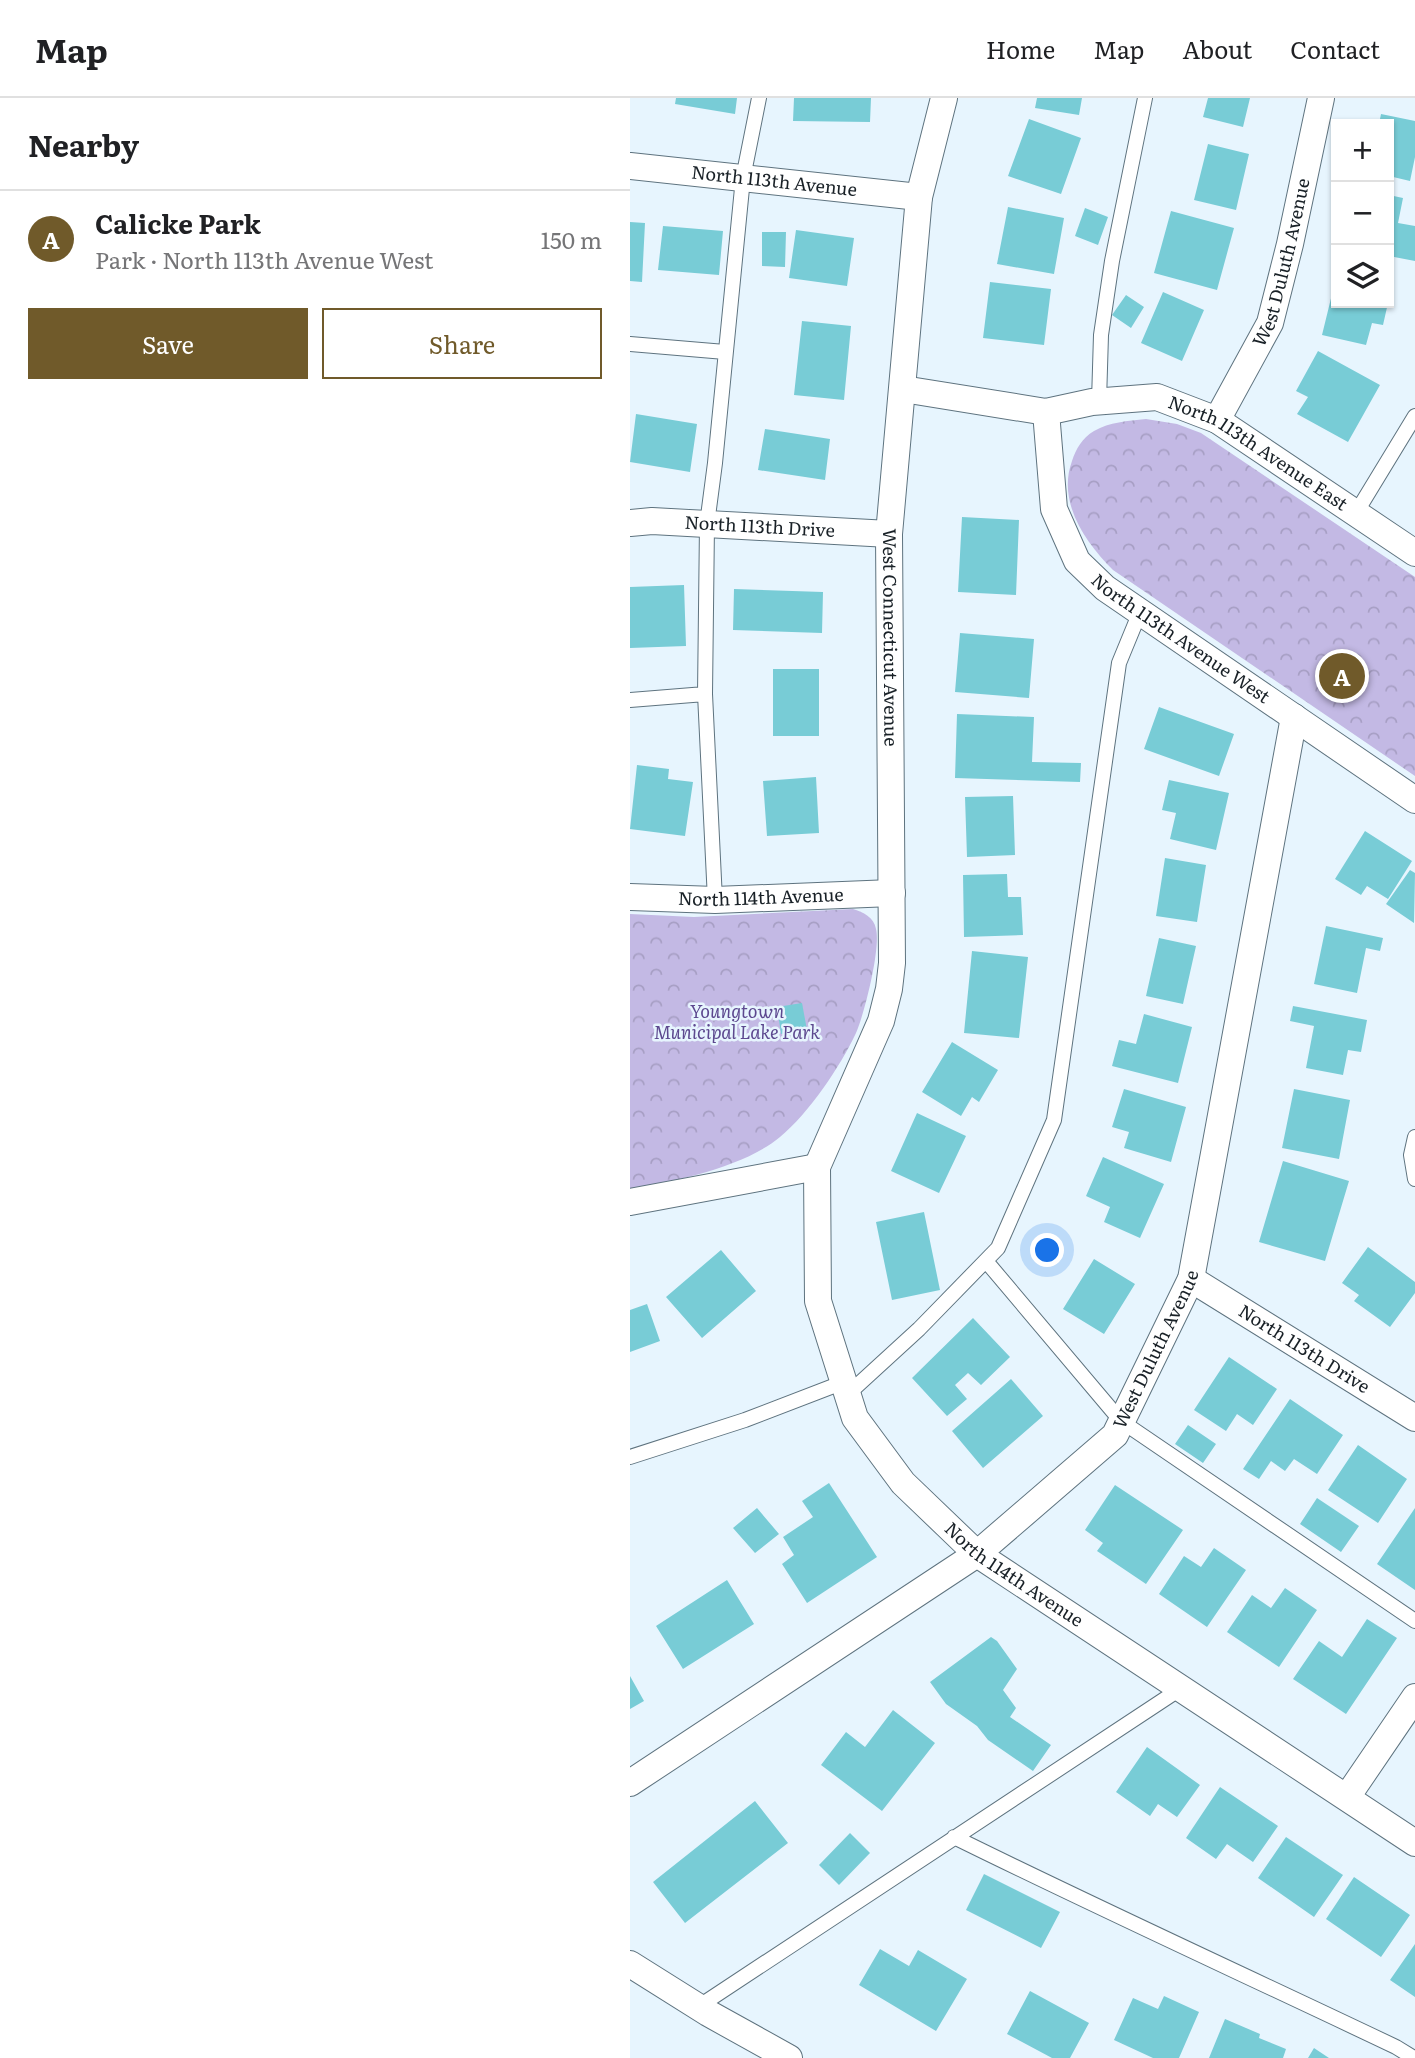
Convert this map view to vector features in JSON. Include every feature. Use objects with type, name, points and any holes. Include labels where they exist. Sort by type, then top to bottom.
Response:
[{"type":"street","name":"West Connecticut Avenue","points":[[817,1167],[881,1021],[889,989],[892,963],[889,534],[919,197],[944,98]]},
{"type":"street","name":"West Duluth Avenue","points":[[1217,420],[1270,323],[1321,98]]},
{"type":"street","name":"North 113th Avenue","points":[[630,166],[919,197]]},
{"type":"street","points":[[903,389],[1046,412]]},
{"type":"street","name":"North 113th Avenue East","points":[[1046,412],[1099,401],[1157,397],[1217,420],[1415,553]]},
{"type":"street","name":"North 113th Avenue West","points":[[1046,412],[1054,509],[1077,561],[1105,588],[1415,800]]},
{"type":"street","name":"North 113th Drive","points":[[630,523],[652,521],[889,534]]},
{"type":"street","name":"West Duluth Avenue","points":[[630,1783],[977,1554],[1115,1435],[1191,1279],[1294,717]]},
{"type":"street","name":"North 114th Avenue","points":[[630,897],[715,900],[891,893]]},
{"type":"street","points":[[630,1202],[817,1167]]},
{"type":"street","name":"North 114th Avenue","points":[[817,1167],[818,1301],[855,1418],[904,1483],[977,1554],[1415,1843]]},
{"type":"street","name":"North 113th Drive","points":[[1191,1279],[1415,1418]]},
{"type":"street","points":[[1347,1797],[1415,1697]]},
{"type":"street","points":[[630,1964],[698,2007],[789,2058]]},
{"type":"lane","points":[[715,900],[705,694],[707,524],[743,178],[759,98]]},
{"type":"lane","points":[[1099,401],[1101,335],[1112,261],[1145,98]]},
{"type":"lane","points":[[630,344],[725,352]]},
{"type":"lane","points":[[1356,513],[1415,416]]},
{"type":"lane","points":[[630,1457],[846,1388],[919,1329],[998,1248],[1054,1120],[1119,663],[1140,612]]},
{"type":"lane","points":[[630,699],[705,694]]},
{"type":"lane","points":[[1415,1137],[1411,1155],[1415,1179]]},
{"type":"lane","points":[[986,1261],[1121,1421],[1415,1620]]},
{"type":"lane","points":[[698,2007],[1180,1689]]},
{"type":"lane","points":[[954,1837],[1279,1990],[1414,2058]]},
{"type":"green space","points":[[1146,419],[1177,424],[1201,433],[1415,577],[1415,776],[1113,570],[1093,547],[1076,520],[1071,506],[1068,476],[1074,457],[1083,440],[1094,431],[1125,421]]},
{"type":"green space","name":"Youngtown Municipal Lake Park","points":[[853,909],[870,918],[876,929],[876,951],[871,981],[856,1033],[833,1075],[813,1103],[780,1137],[748,1157],[688,1177],[630,1189],[630,914],[694,917]]},
{"type":"building","points":[[676,98],[737,98],[735,114],[675,104]]},
{"type":"building","points":[[794,98],[871,98],[870,122],[793,121]]},
{"type":"building","points":[[1037,98],[1082,98],[1079,115],[1035,108]]},
{"type":"building","points":[[1208,98],[1250,98],[1243,127],[1203,117]]},
{"type":"building","points":[[1381,114],[1415,121],[1415,157],[1410,181],[1394,177],[1394,119],[1380,119]]},
{"type":"building","points":[[1029,119],[1081,138],[1061,194],[1008,176]]},
{"type":"building","points":[[1208,144],[1249,154],[1236,210],[1194,200]]},
{"type":"building","points":[[1394,196],[1403,198],[1398,223],[1415,226],[1415,261],[1394,257]]},
{"type":"building","points":[[1008,207],[1064,218],[1054,274],[997,264]]},
{"type":"building","points":[[1085,208],[1108,217],[1098,245],[1075,236]]},
{"type":"building","points":[[1171,211],[1234,228],[1217,290],[1154,273]]},
{"type":"building","points":[[630,222],[645,223],[642,282],[630,281]]},
{"type":"building","points":[[663,226],[723,231],[719,275],[658,270]]},
{"type":"building","points":[[796,230],[854,238],[847,286],[789,278]]},
{"type":"building","points":[[762,232],[786,232],[785,267],[762,266]]},
{"type":"building","points":[[990,282],[1051,289],[1044,345],[983,338]]},
{"type":"building","points":[[1163,292],[1204,310],[1182,361],[1141,343]]},
{"type":"building","points":[[1126,295],[1144,307],[1131,328],[1112,315]]},
{"type":"building","points":[[1331,298],[1331,308],[1387,308],[1383,325],[1372,323],[1366,345],[1322,335]]},
{"type":"building","points":[[802,321],[851,326],[844,400],[794,395]]},
{"type":"building","points":[[1318,351],[1380,385],[1348,442],[1297,414],[1308,397],[1296,391]]},
{"type":"building","points":[[636,414],[697,424],[690,472],[630,462]]},
{"type":"building","points":[[765,429],[830,439],[825,480],[758,470]]},
{"type":"building","points":[[962,517],[1019,520],[1016,595],[958,592]]},
{"type":"building","points":[[684,585],[686,646],[630,648],[630,587]]},
{"type":"building","points":[[734,589],[823,592],[822,633],[733,630]]},
{"type":"building","points":[[960,633],[1034,639],[1029,698],[955,692]]},
{"type":"building","points":[[773,669],[819,669],[819,736],[773,736]]},
{"type":"building","points":[[1159,707],[1234,734],[1219,776],[1144,749]]},
{"type":"building","points":[[957,714],[1034,717],[1032,762],[1081,763],[1080,782],[955,778]]},
{"type":"building","points":[[637,765],[669,769],[668,779],[693,782],[685,836],[630,829]]},
{"type":"building","points":[[816,777],[819,833],[767,836],[763,781]]},
{"type":"building","points":[[1169,780],[1229,793],[1216,850],[1170,839],[1176,813],[1162,810]]},
{"type":"building","points":[[1013,796],[1015,855],[967,857],[965,797]]},
{"type":"building","points":[[1365,831],[1412,861],[1388,899],[1367,886],[1361,895],[1335,879]]},
{"type":"building","points":[[1165,858],[1206,865],[1197,922],[1156,916]]},
{"type":"building","points":[[1410,870],[1415,873],[1414,923],[1386,904]]},
{"type":"building","points":[[1007,874],[1008,897],[1021,897],[1023,935],[964,937],[963,875]]},
{"type":"building","points":[[1326,926],[1383,938],[1380,951],[1366,948],[1357,993],[1314,984]]},
{"type":"building","points":[[1159,938],[1196,946],[1183,1004],[1146,996]]},
{"type":"building","points":[[972,951],[1028,957],[1019,1038],[964,1033]]},
{"type":"building","points":[[802,1003],[807,1030],[781,1034],[777,1007]]},
{"type":"building","points":[[1293,1006],[1367,1020],[1361,1052],[1348,1050],[1343,1075],[1306,1068],[1314,1026],[1290,1021]]},
{"type":"building","points":[[1144,1014],[1192,1027],[1178,1083],[1112,1066],[1119,1040],[1136,1044]]},
{"type":"building","points":[[952,1042],[998,1070],[979,1102],[972,1097],[961,1116],[922,1092]]},
{"type":"building","points":[[1124,1089],[1186,1107],[1171,1162],[1124,1148],[1129,1132],[1112,1127]]},
{"type":"building","points":[[1294,1089],[1350,1100],[1339,1159],[1282,1148]]},
{"type":"building","points":[[917,1113],[966,1136],[939,1193],[891,1171]]},
{"type":"building","points":[[1103,1157],[1164,1184],[1140,1238],[1104,1222],[1110,1207],[1086,1196]]},
{"type":"building","points":[[1283,1161],[1349,1181],[1325,1261],[1259,1242]]},
{"type":"building","points":[[924,1212],[940,1290],[892,1300],[876,1222]]},
{"type":"building","points":[[1368,1247],[1415,1282],[1415,1293],[1390,1327],[1354,1301],[1359,1295],[1342,1283]]},
{"type":"building","points":[[721,1250],[756,1291],[702,1338],[666,1297]]},
{"type":"building","points":[[1094,1259],[1135,1284],[1104,1334],[1063,1309]]},
{"type":"building","points":[[647,1304],[660,1341],[630,1352],[630,1310]]},
{"type":"building","points":[[973,1318],[1010,1357],[981,1385],[968,1373],[955,1385],[967,1399],[947,1416],[912,1378]]},
{"type":"building","points":[[1229,1357],[1277,1389],[1253,1425],[1237,1414],[1226,1431],[1194,1410]]},
{"type":"building","points":[[1011,1379],[1043,1416],[983,1468],[952,1431]]},
{"type":"building","points":[[1290,1399],[1343,1435],[1317,1474],[1294,1459],[1285,1471],[1271,1461],[1259,1479],[1243,1469]]},
{"type":"building","points":[[1188,1425],[1216,1444],[1203,1463],[1175,1444]]},
{"type":"building","points":[[1358,1445],[1407,1479],[1378,1523],[1328,1490]]},
{"type":"building","points":[[829,1483],[877,1557],[807,1603],[782,1564],[794,1555],[783,1537],[813,1517],[802,1501]]},
{"type":"building","points":[[1115,1485],[1183,1530],[1146,1584],[1097,1551],[1103,1543],[1085,1530]]},
{"type":"building","points":[[1317,1498],[1359,1526],[1341,1552],[1300,1524]]},
{"type":"building","points":[[757,1508],[779,1534],[755,1553],[733,1528]]},
{"type":"building","points":[[1415,1508],[1415,1590],[1377,1564]]},
{"type":"building","points":[[1214,1548],[1246,1570],[1207,1627],[1159,1594],[1184,1556],[1201,1567]]},
{"type":"building","points":[[727,1580],[754,1624],[683,1669],[656,1626]]},
{"type":"building","points":[[1285,1588],[1317,1610],[1279,1667],[1227,1632],[1252,1595],[1271,1608]]},
{"type":"building","points":[[1367,1619],[1397,1638],[1346,1714],[1293,1679],[1319,1641],[1342,1657]]},
{"type":"building","points":[[991,1637],[997,1641],[1017,1669],[1003,1690],[1016,1708],[1010,1717],[1051,1745],[1033,1771],[988,1740],[977,1726],[946,1704],[930,1682]]},
{"type":"building","points":[[630,1676],[644,1701],[630,1709]]},
{"type":"building","points":[[893,1710],[935,1743],[882,1811],[821,1765],[846,1732],[865,1747]]},
{"type":"building","points":[[1147,1747],[1200,1785],[1177,1817],[1158,1804],[1150,1816],[1116,1792]]},
{"type":"building","points":[[1220,1787],[1278,1826],[1253,1862],[1227,1844],[1216,1859],[1186,1838]]},
{"type":"building","points":[[755,1801],[788,1843],[685,1923],[653,1882]]},
{"type":"building","points":[[850,1833],[870,1853],[839,1885],[819,1865]]},
{"type":"building","points":[[1286,1837],[1343,1875],[1314,1917],[1258,1878]]},
{"type":"building","points":[[984,1874],[1060,1912],[1041,1948],[966,1910]]},
{"type":"building","points":[[1354,1877],[1410,1915],[1381,1957],[1326,1919]]},
{"type":"building","points":[[1415,1944],[1415,1997],[1390,1980]]},
{"type":"building","points":[[880,1949],[909,1966],[918,1950],[967,1979],[936,2031],[859,1985]]},
{"type":"building","points":[[1030,1991],[1089,2023],[1070,2058],[1052,2058],[1007,2034]]},
{"type":"building","points":[[1164,1996],[1199,2012],[1179,2058],[1153,2058],[1114,2040],[1133,1998],[1158,2009]]},
{"type":"building","points":[[1225,2019],[1286,2049],[1283,2058],[1209,2058]]},
{"type":"building","points":[[1314,2048],[1329,2058],[1308,2058]]},
{"type":"place","name":"Calicke Park","points":[[1342,676]]}]
